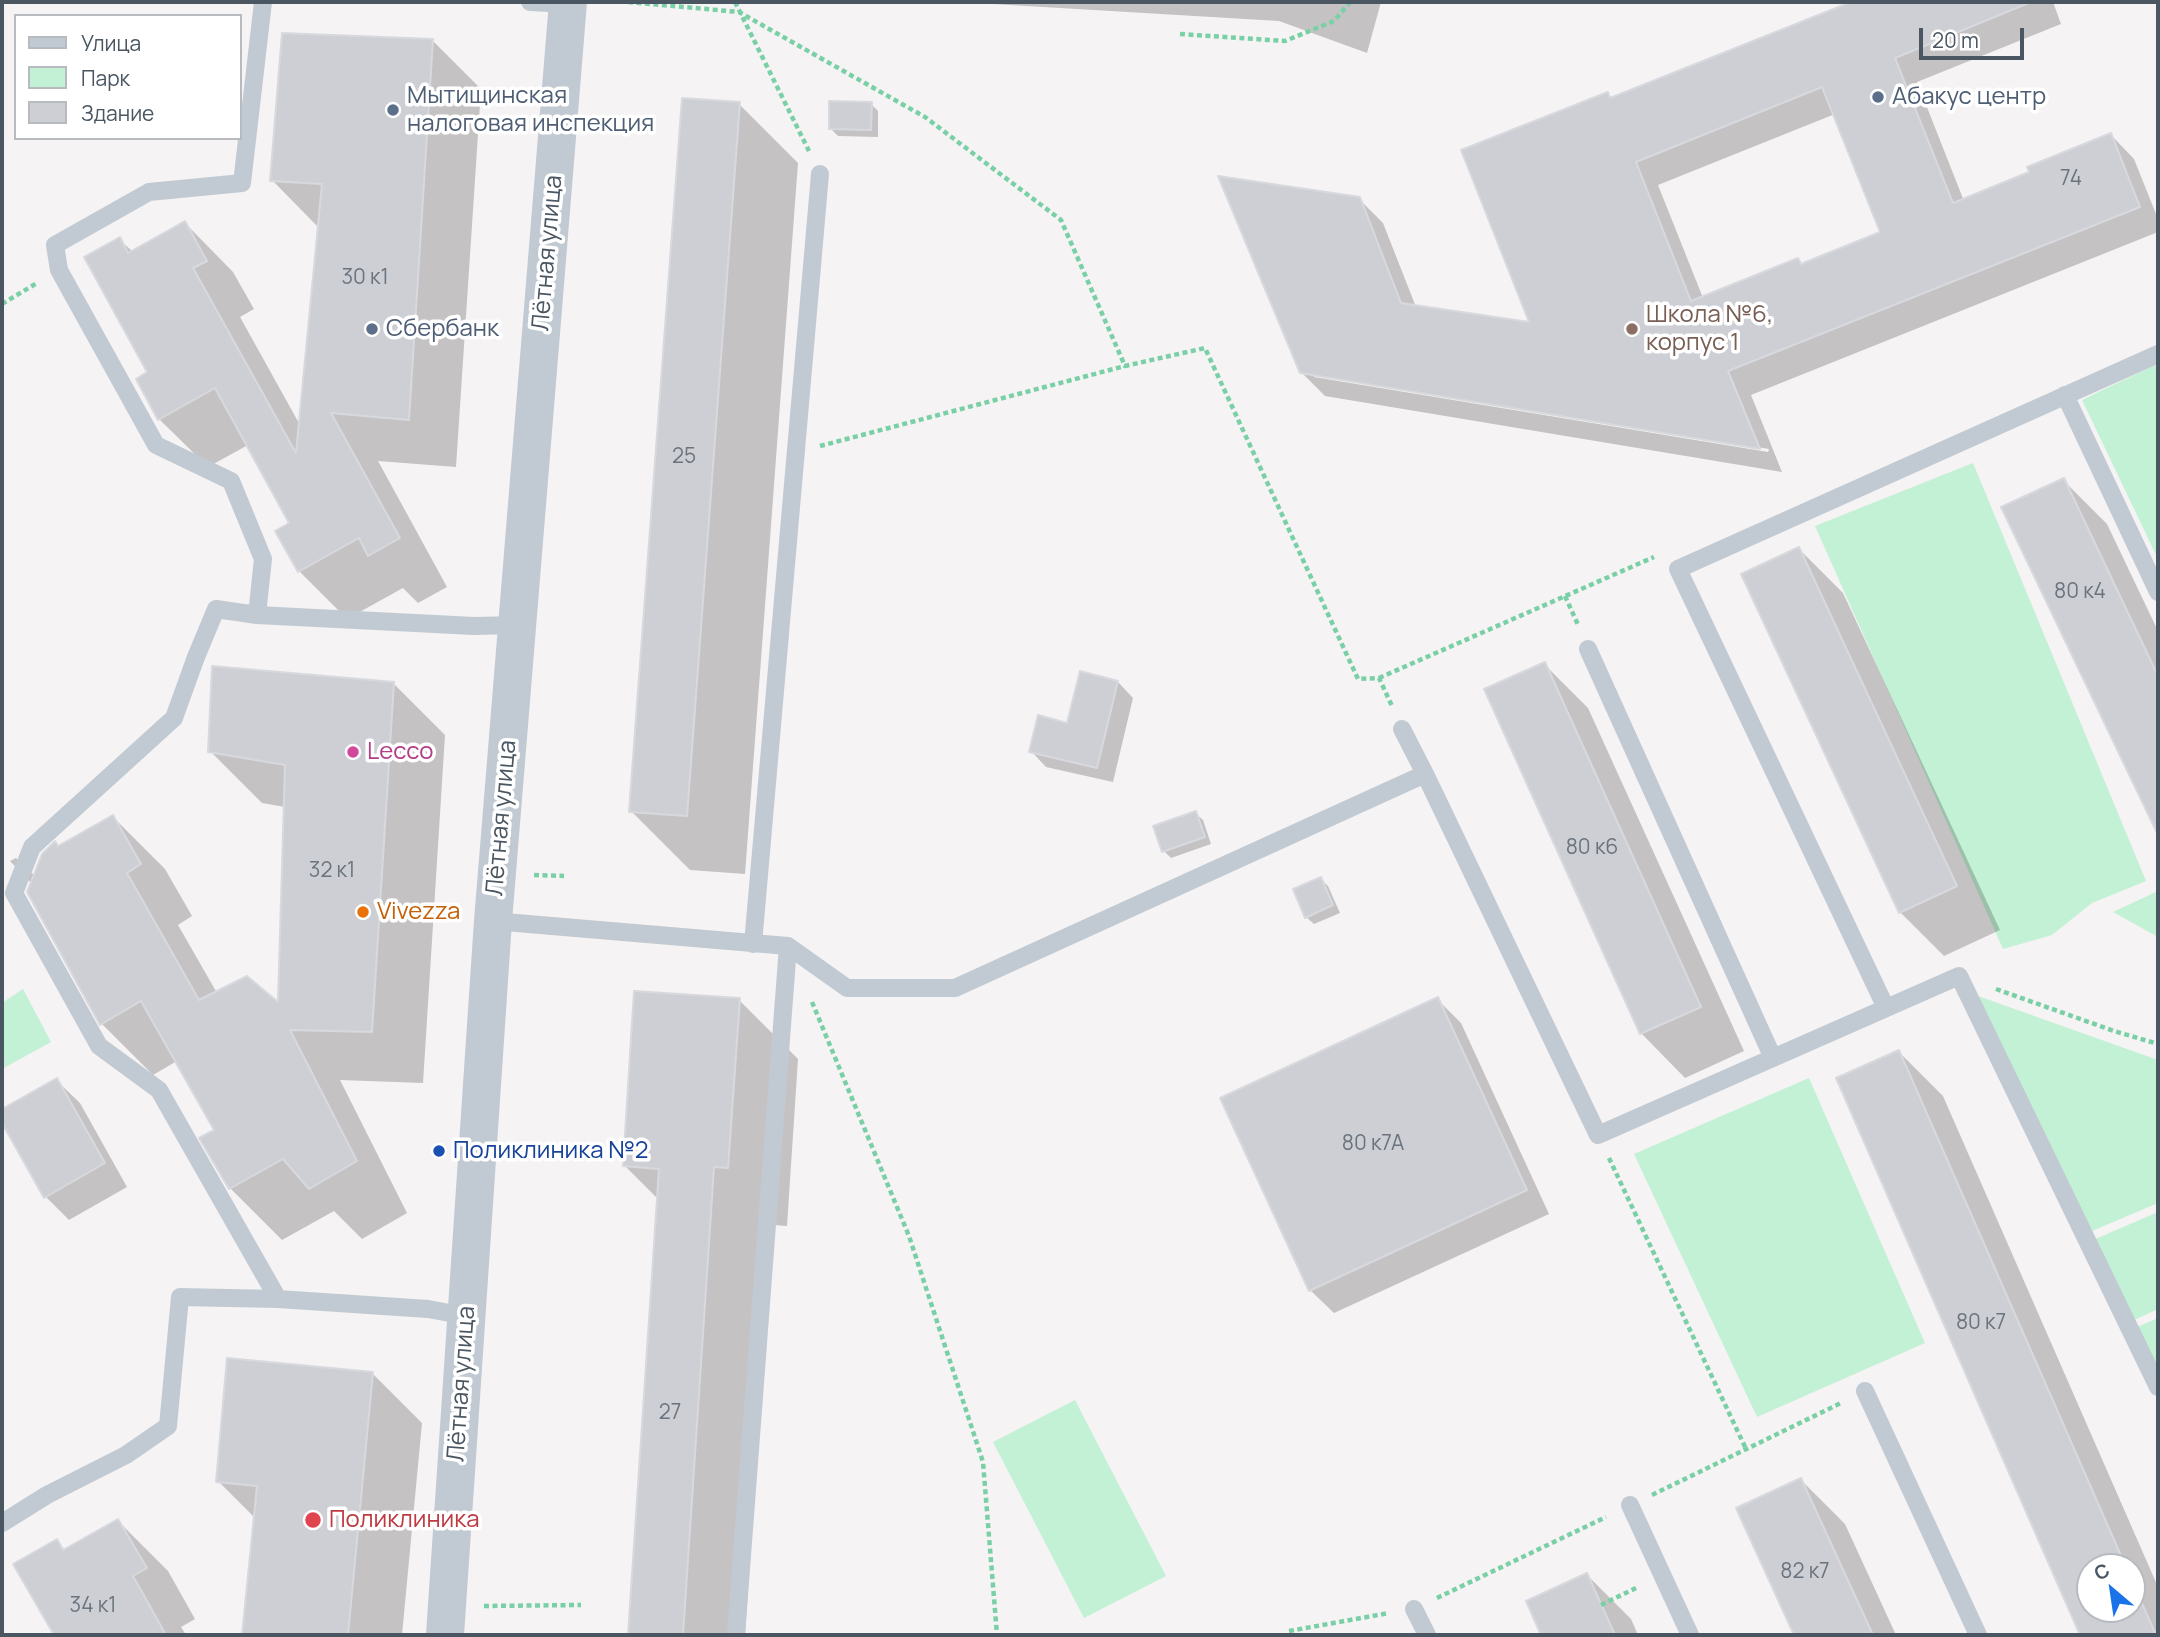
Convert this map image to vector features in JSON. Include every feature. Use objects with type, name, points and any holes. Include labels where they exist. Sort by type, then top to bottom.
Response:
[{"type":"street","name":"Лётная улица","points":[[445,1635],[493,921],[568,3]]},
{"type":"lane","points":[[257,615],[263,559],[231,481],[156,445],[59,270],[55,245],[149,192],[242,183],[263,2]]},
{"type":"lane","points":[[530,2],[568,3]]},
{"type":"lane","points":[[753,944],[820,174]]},
{"type":"lane","points":[[1886,1008],[1678,569],[2158,354]]},
{"type":"lane","points":[[2066,395],[2158,592]]},
{"type":"lane","points":[[278,1300],[159,1090],[99,1046],[14,893],[32,847],[174,718],[216,609],[257,615],[474,626],[517,625]]},
{"type":"lane","points":[[1588,649],[1773,1058]]},
{"type":"lane","points":[[1402,729],[1598,1135],[1959,976],[2158,1387]]},
{"type":"lane","points":[[493,921],[788,946],[847,988],[956,988],[1424,774]]},
{"type":"lane","points":[[736,1635],[788,946]]},
{"type":"lane","points":[[2,1523],[47,1495],[127,1455],[168,1426],[180,1297],[278,1300],[428,1310],[466,1316]]},
{"type":"lane","points":[[1865,1391],[1978,1635]]},
{"type":"lane","points":[[1630,1505],[1690,1635]]},
{"type":"lane","points":[[1414,1609],[1427,1635]]},
{"type":"path","points":[[628,2],[739,12],[925,117],[1061,220],[1125,366]]},
{"type":"path","points":[[735,2],[820,174]]},
{"type":"path","points":[[1180,34],[1285,41],[1334,21],[1350,2]]},
{"type":"path","points":[[2,304],[59,270]]},
{"type":"path","points":[[796,452],[1125,366],[1205,348],[1358,679],[1379,678],[1402,729]]},
{"type":"path","points":[[530,875],[564,876]]},
{"type":"path","points":[[1959,976],[2158,1044]]},
{"type":"path","points":[[809,997],[909,1236],[983,1462],[997,1635]]},
{"type":"path","points":[[1598,1135],[1746,1449]]},
{"type":"path","points":[[1289,1631],[1414,1609],[1865,1391]]},
{"type":"path","points":[[1601,1605],[1662,1576]]},
{"type":"path","points":[[484,1606],[581,1605]]},
{"type":"green space","points":[[2155,365],[2158,373],[2158,559],[2082,400]]},
{"type":"green space","points":[[1973,463],[2146,881],[2092,903],[2052,935],[2003,949],[1815,526]]},
{"type":"green space","points":[[2158,891],[2158,937],[2113,912]]},
{"type":"green space","points":[[23,989],[51,1042],[2,1069],[2,1003]]},
{"type":"green space","points":[[1978,996],[2158,1060],[2158,1203],[2092,1231]]},
{"type":"green space","points":[[1809,1078],[1925,1343],[1757,1417],[1634,1154]]},
{"type":"green space","points":[[2158,1212],[2158,1309],[2132,1321],[2093,1240]]},
{"type":"green space","points":[[2158,1318],[2158,1372],[2137,1327]]},
{"type":"green space","points":[[1075,1400],[1166,1576],[1084,1618],[993,1442]]},
{"type":"building","points":[[1851,2],[2031,2],[1895,58],[1953,203],[2029,172],[2027,167],[2111,133],[2140,207],[1728,371],[1760,449],[1300,373],[1218,176],[1360,197],[1401,303],[1529,322],[1461,150],[1608,92],[1610,98]],"holes":[[[1822,87],[1880,232],[1801,264],[1798,258],[1691,301],[1636,162]]]},
{"type":"building","points":[[282,33],[433,39],[409,420],[331,413],[400,538],[368,556],[359,538],[298,572],[275,531],[289,523],[215,388],[158,420],[136,379],[147,372],[84,257],[120,237],[128,253],[185,221],[207,261],[193,268],[296,453],[322,184],[270,181]]},
{"type":"building","points":[[682,98],[740,102],[687,816],[629,812]]},
{"type":"building","points":[[829,101],[872,102],[871,130],[829,129]]},
{"type":"building","points":[[2064,478],[2158,676],[2158,835],[2001,507]]},
{"type":"building","points":[[1799,547],[1957,886],[1899,913],[1741,574]]},
{"type":"building","points":[[1545,662],[1701,1007],[1640,1034],[1484,689]]},
{"type":"building","points":[[212,666],[394,682],[372,1032],[290,1030],[357,1161],[309,1189],[283,1159],[229,1189],[199,1138],[214,1130],[141,1001],[100,1025],[27,892],[42,854],[55,841],[58,846],[113,815],[141,864],[127,873],[199,1000],[247,976],[278,1002],[285,765],[208,752]]},
{"type":"building","points":[[1080,671],[1118,681],[1097,768],[1029,752],[1038,715],[1067,723]]},
{"type":"building","points":[[1196,811],[1205,837],[1162,852],[1153,826]]},
{"type":"building","points":[[1321,877],[1333,905],[1305,918],[1293,889]]},
{"type":"building","points":[[634,991],[740,998],[728,1168],[714,1167],[683,1635],[628,1635],[659,1169],[623,1166]]},
{"type":"building","points":[[1438,997],[1527,1190],[1309,1291],[1220,1098]]},
{"type":"building","points":[[1899,1050],[2120,1553],[2076,1553],[2076,1623],[2146,1623],[2146,1612],[2156,1635],[2080,1635],[1836,1078]]},
{"type":"building","points":[[57,1078],[105,1163],[44,1198],[2,1123],[2,1109]]},
{"type":"building","points":[[227,1358],[373,1372],[348,1635],[242,1635],[257,1486],[216,1482]]},
{"type":"building","points":[[1801,1478],[1873,1635],[1794,1635],[1736,1508]]},
{"type":"building","points":[[118,1519],[147,1568],[133,1576],[166,1635],[54,1635],[13,1564],[57,1539],[63,1550]]},
{"type":"building","points":[[1587,1573],[1615,1635],[1541,1635],[1526,1601]]},
{"type":"place","name":"Абакус центр","points":[[1878,97]]},
{"type":"place","name":"Мытищинская налоговая инспекция","points":[[393,110]]},
{"type":"place","name":"Сбербанк","points":[[372,329]]},
{"type":"place","name":"Школа №6, корпус 1","points":[[1632,329]]},
{"type":"place","name":"Lecco","points":[[353,752]]},
{"type":"place","name":"Vivezza","points":[[363,912]]},
{"type":"place","name":"Поликлиника №2","points":[[439,1151]]},
{"type":"place","name":"Поликлиника","points":[[313,1520]]}]
